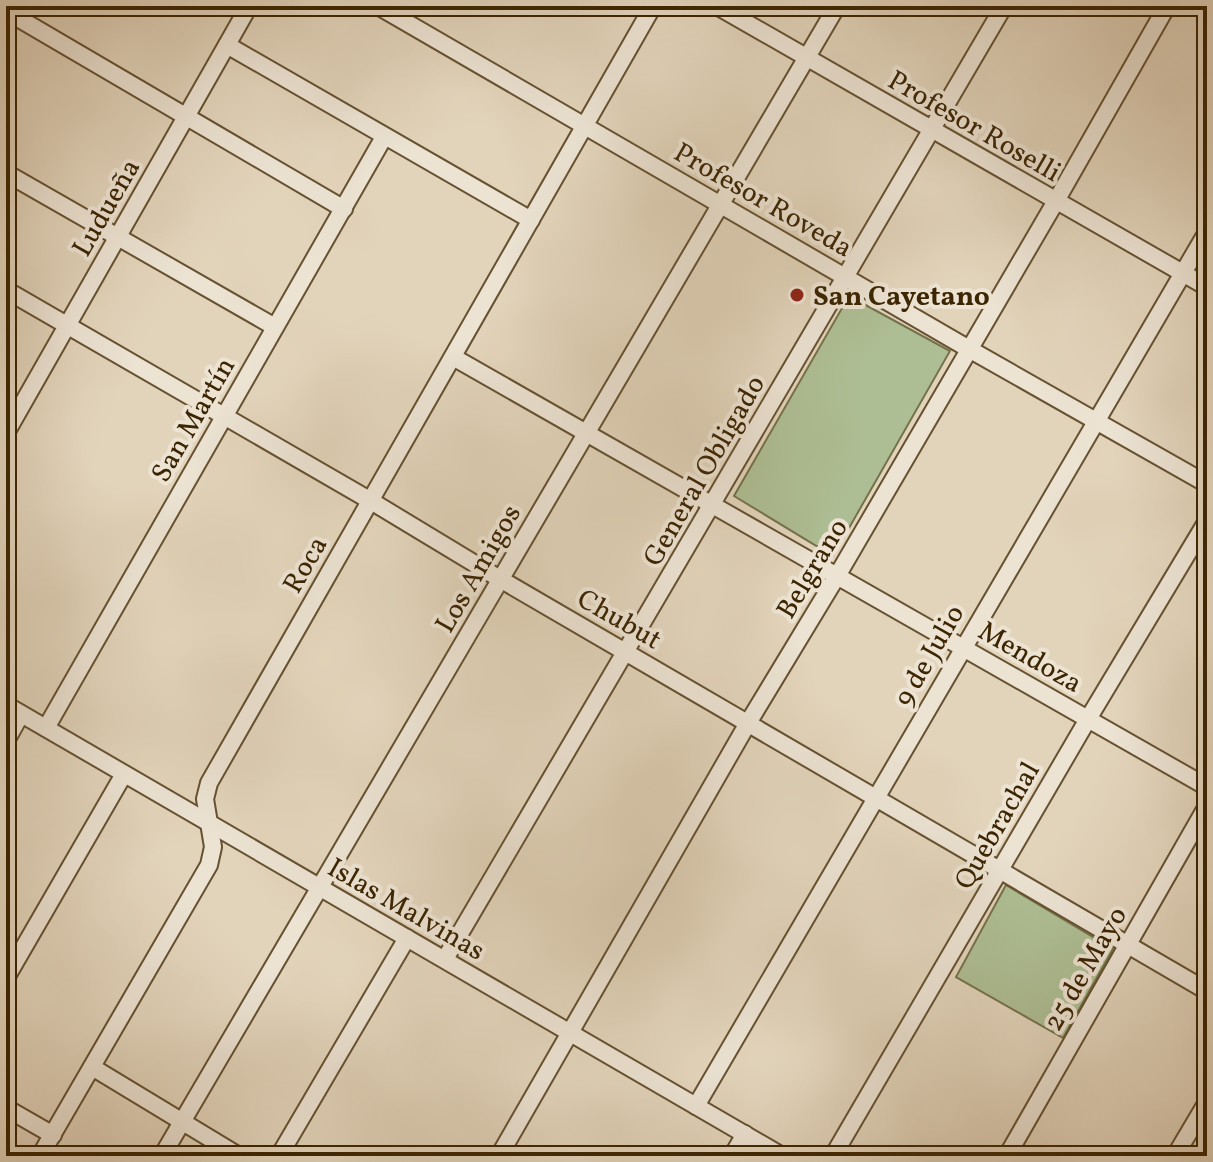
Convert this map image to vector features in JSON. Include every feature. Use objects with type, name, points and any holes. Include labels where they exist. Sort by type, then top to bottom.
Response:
[{"type":"street","name":"Ludueña","points":[[6,433],[249,6]]},
{"type":"street","name":"Profesor Roveda","points":[[378,6],[1207,484]]},
{"type":"street","points":[[632,6],[650,10]]},
{"type":"street","name":"Profesor Roselli","points":[[717,6],[1207,287]]},
{"type":"street","name":"Los Amigos","points":[[162,1156],[837,6]]},
{"type":"street","name":"General Obligado","points":[[445,959],[1004,6]]},
{"type":"street","name":"Belgrano","points":[[499,1156],[1167,6]]},
{"type":"street","name":"Roca","points":[[40,1156],[209,865],[213,847],[205,799],[209,783],[650,10]]},
{"type":"street","points":[[6,11],[344,209]]},
{"type":"street","points":[[227,45],[531,220]]},
{"type":"street","name":"San Martín","points":[[46,728],[384,137]]},
{"type":"street","points":[[6,173],[275,327]]},
{"type":"street","name":"9 de Julio","points":[[696,1106],[1207,232]]},
{"type":"street","name":"Chubut","points":[[6,290],[1207,991]]},
{"type":"street","name":"Mendoza","points":[[453,357],[1207,787]]},
{"type":"street","name":"Quebrachal","points":[[833,1156],[1207,521]]},
{"type":"street","name":"Islas Malvinas","points":[[6,705],[782,1156]]},
{"type":"street","points":[[6,741],[21,714]]},
{"type":"street","points":[[6,978],[124,774]]},
{"type":"street","name":"25 de Mayo","points":[[1007,1156],[1207,806]]},
{"type":"street","points":[[279,1156],[407,938]]},
{"type":"street","points":[[92,1067],[239,1156]]},
{"type":"street","points":[[1175,1156],[1206,1104]]},
{"type":"street","points":[[6,1108],[53,1135]]},
{"type":"street","points":[[732,1156],[745,1134]]},
{"type":"green space","points":[[849,296],[950,351],[833,556],[734,496]]},
{"type":"green space","points":[[1006,885],[1113,949],[1063,1038],[956,977]]},
{"type":"place","name":"San Cayetano","points":[[797,295]]}]
